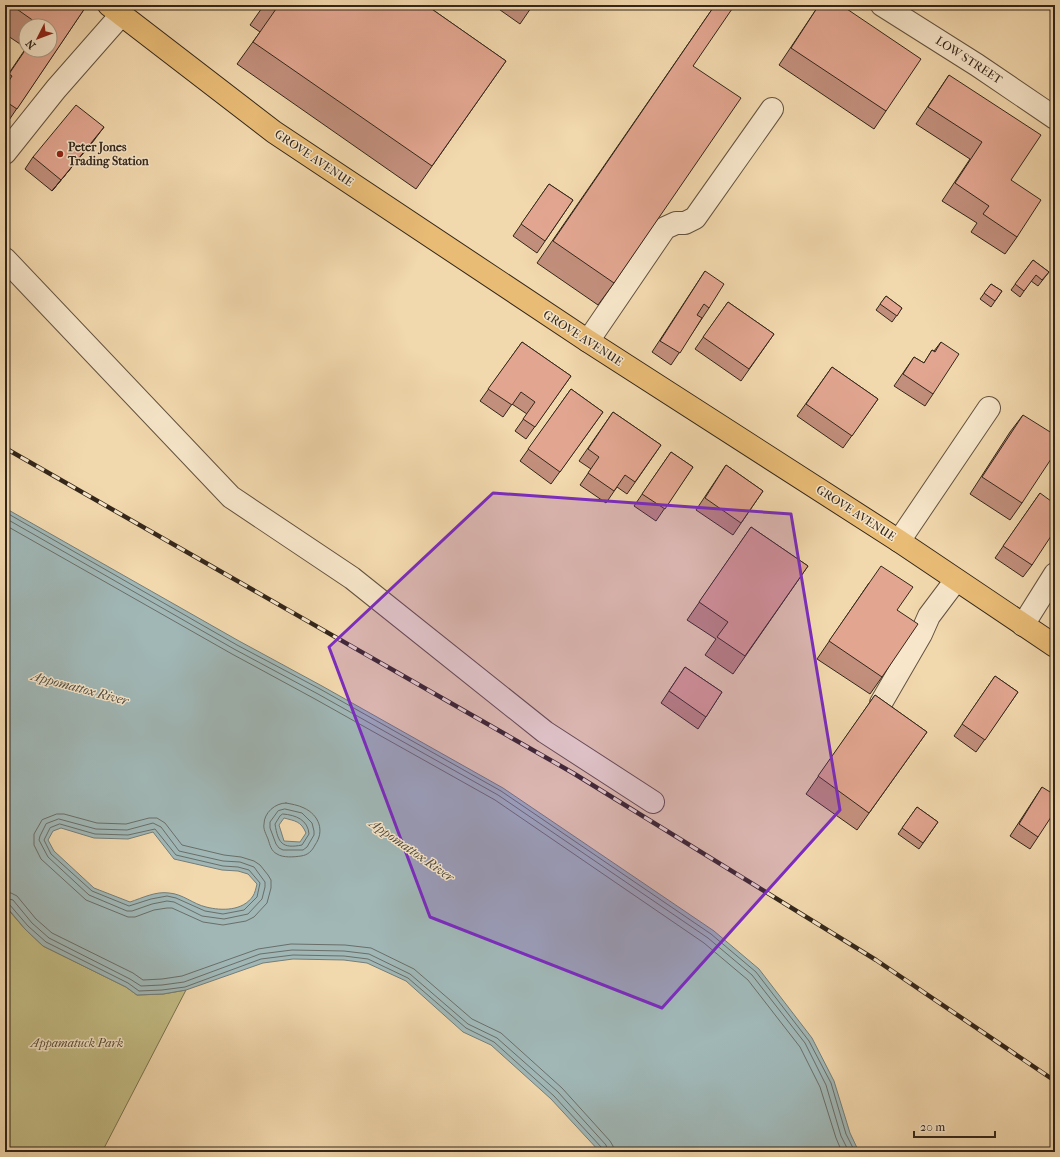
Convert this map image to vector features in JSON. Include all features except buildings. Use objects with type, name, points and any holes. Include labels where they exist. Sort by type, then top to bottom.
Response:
[{"type":"main road","name":"GROVE AVENUE","points":[[121,8],[274,132],[588,342],[899,541],[1055,646]]},
{"type":"street","name":"LOW STREET","points":[[882,5],[977,65],[1055,118]]},
{"type":"street","points":[[5,154],[121,8]]},
{"type":"street","points":[[588,342],[666,228],[676,223],[685,223],[695,218],[772,110]]},
{"type":"street","points":[[5,260],[232,497],[352,578],[545,732],[653,802]]},
{"type":"street","points":[[899,541],[989,408]]},
{"type":"street","points":[[1023,625],[1055,574]]},
{"type":"street","points":[[881,703],[921,634],[929,616],[956,580]]},
{"type":"highlighted area","points":[[493,493],[791,514],[840,810],[662,1008],[430,917],[329,647]]},
{"type":"green space","name":"Appamatuck Park","points":[[5,906],[25,929],[43,946],[126,987],[137,995],[163,994],[186,990],[102,1152],[5,1152]]},
{"type":"water","name":"Appomattox River","points":[[5,508],[239,641],[503,788],[714,931],[759,969],[812,1038],[834,1081],[850,1133],[859,1152],[600,1152],[551,1099],[491,1045],[463,1032],[406,981],[367,963],[344,960],[293,959],[263,963],[186,990],[163,994],[137,995],[126,987],[43,946],[25,929],[5,905]],"holes":[[[284,818],[297,822],[302,826],[306,833],[300,842],[284,841],[279,825]],[[61,828],[94,838],[128,839],[153,832],[174,859],[222,870],[238,871],[248,874],[257,884],[255,892],[249,901],[244,905],[232,909],[206,907],[179,895],[169,893],[154,894],[130,902],[94,888],[54,851],[48,840],[53,831]]]},
{"type":"railway","points":[[5,448],[573,773],[876,960],[1055,1081]]},
{"type":"place","name":"Peter Jones Trading Station","points":[[60,154]]}]
